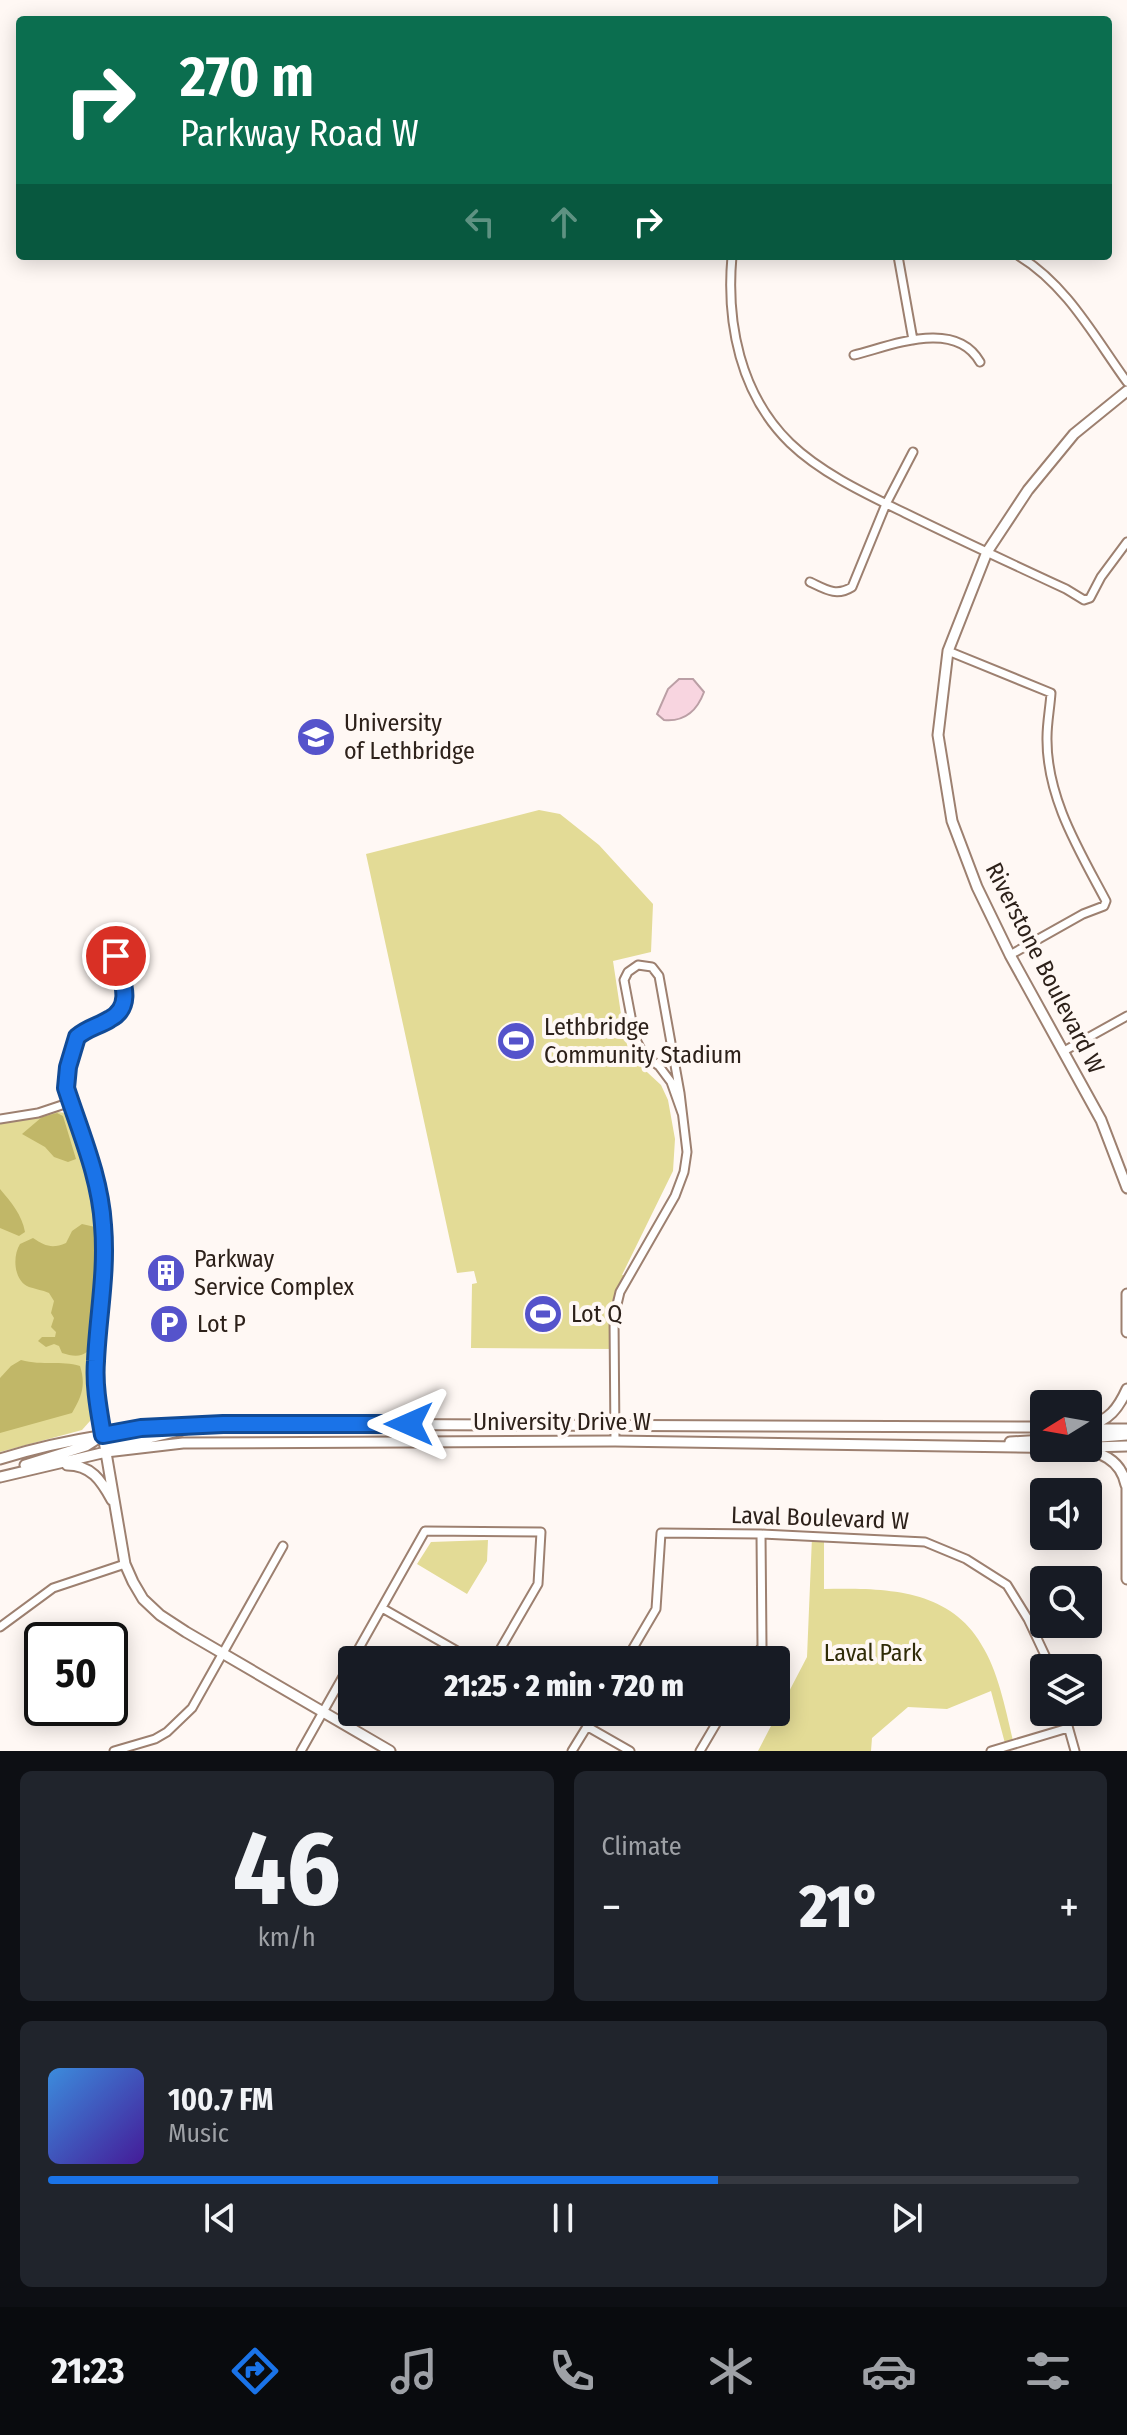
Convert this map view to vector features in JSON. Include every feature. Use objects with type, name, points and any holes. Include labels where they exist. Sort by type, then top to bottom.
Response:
[{"type":"main road","name":"Riverstone Boulevard W","points":[[1127,391],[1074,434],[1028,490],[987,552],[948,651],[938,735],[952,821],[977,887],[1010,955],[1101,1120],[1127,1188]]},
{"type":"main road","points":[[1127,1294],[1127,1332]]},
{"type":"main road","points":[[1102,1421],[1113,1413],[1127,1389]]},
{"type":"main road","name":"University Drive W","points":[[0,1459],[48,1445],[141,1428],[199,1425],[1030,1427]]},
{"type":"main road","points":[[106,1452],[111,1447],[131,1441],[179,1433],[199,1425]]},
{"type":"main road","points":[[1102,1428],[1127,1429]]},
{"type":"main road","points":[[0,1476],[39,1459],[86,1446],[103,1435],[125,1564],[143,1599],[160,1615],[221,1653],[390,1751]]},
{"type":"main road","points":[[1102,1437],[1127,1435]]},
{"type":"main road","name":"University Drive W","points":[[0,1476],[106,1452],[183,1443],[615,1441],[1030,1447]]},
{"type":"main road","points":[[946,1446],[1030,1441]]},
{"type":"main road","points":[[1102,1447],[1127,1446]]},
{"type":"main road","name":"University Drive W","points":[[1102,1455],[1122,1471],[1127,1488]]},
{"type":"main road","points":[[50,1465],[82,1466],[89,1470],[103,1484],[117,1510]]},
{"type":"main road","points":[[1127,1478],[1127,1579]]},
{"type":"street","points":[[732,260],[729,303],[734,338],[754,392],[790,443],[811,459],[886,504],[1087,600],[1127,542]]},
{"type":"street","points":[[899,260],[913,340]]},
{"type":"street","points":[[1025,260],[1046,275],[1065,296],[1127,382]]},
{"type":"street","points":[[854,355],[913,340],[939,338],[960,343],[980,362]]},
{"type":"street","points":[[810,582],[833,593],[852,587],[886,504],[913,452]]},
{"type":"street","points":[[948,651],[1051,693],[1047,738],[1053,789],[1068,829],[1106,901],[1104,906],[1083,914],[1010,955]]},
{"type":"street","points":[[103,1435],[96,1360],[104,1286],[103,1225],[92,1163],[66,1078],[77,1037],[120,1013],[124,1004],[125,995],[116,956]]},
{"type":"street","points":[[615,1441],[616,1310],[627,1275],[675,1196],[687,1152],[682,1113],[659,976],[652,967],[638,965],[628,972],[624,980],[633,1034],[644,1055],[659,1066],[671,1082],[682,1113]]},
{"type":"street","points":[[1064,1051],[1127,1016]]},
{"type":"street","points":[[0,1119],[38,1113],[71,1102]]},
{"type":"street","points":[[301,1751],[425,1531],[541,1532],[538,1584],[502,1646]]},
{"type":"street","name":"Laval Boulevard W","points":[[634,1646],[656,1609],[661,1533],[761,1534],[925,1542],[966,1559],[1007,1585],[1044,1654]]},
{"type":"street","points":[[761,1534],[762,1646]]},
{"type":"street","points":[[114,1751],[155,1739],[181,1722],[192,1708],[283,1546]]},
{"type":"street","points":[[0,1627],[53,1588],[125,1564]]},
{"type":"street","points":[[382,1608],[448,1646]]},
{"type":"street","points":[[700,1751],[715,1726]]},
{"type":"street","points":[[572,1751],[588,1727],[630,1751]]},
{"type":"street","points":[[991,1751],[1068,1728],[1075,1751]]},
{"type":"green space","name":"Lethbridge Community Stadium","points":[[539,810],[560,814],[599,845],[653,904],[651,952],[613,961],[628,1048],[634,1060],[661,1085],[668,1100],[675,1139],[673,1171],[622,1275],[627,1275],[620,1292],[614,1349],[471,1348],[472,1284],[477,1283],[474,1271],[457,1273],[366,854]]},
{"type":"green space","points":[[66,1113],[75,1132],[93,1197],[97,1264],[91,1334],[92,1414],[82,1430],[0,1452],[0,1121]]},
{"type":"green space","name":"Laval Park","points":[[812,1537],[824,1537],[824,1589],[870,1589],[915,1596],[954,1614],[970,1629],[994,1671],[1014,1744],[1006,1747],[991,1691],[947,1709],[908,1707],[872,1738],[871,1751],[758,1751],[771,1726],[790,1726],[790,1690],[807,1657]]},
{"type":"green space","points":[[488,1540],[487,1561],[467,1594],[417,1564],[431,1542]]},
{"type":"shaded area","points":[[679,679],[693,679],[704,692],[689,714],[664,720],[657,714],[668,689]]},
{"type":"shaded area","points":[[57,1113],[63,1116],[76,1159],[68,1162],[54,1157],[45,1147],[22,1134],[42,1117]]},
{"type":"shaded area","points":[[0,1189],[21,1220],[25,1232],[19,1236],[0,1228]]},
{"type":"shaded area","points":[[82,1224],[95,1227],[97,1281],[88,1351],[76,1356],[62,1353],[59,1346],[54,1344],[46,1347],[38,1341],[42,1337],[55,1337],[56,1332],[51,1327],[54,1301],[49,1293],[29,1287],[20,1280],[15,1262],[20,1244],[33,1238],[49,1246],[61,1245]]},
{"type":"shaded area","points":[[21,1360],[80,1366],[83,1379],[81,1396],[72,1413],[0,1433],[0,1378]]},
{"type":"place","name":"University of Lethbridge","points":[[316,737]]},
{"type":"place","name":"Lethbridge Community Stadium","points":[[516,1041]]},
{"type":"place","name":"Parkway Service Complex","points":[[166,1273]]},
{"type":"place","name":"Lot Q","points":[[543,1314]]},
{"type":"place","name":"Lot P","points":[[169,1324]]},
{"type":"route","points":[[116,956],[125,995],[124,1004],[120,1013],[77,1037],[66,1078],[66,1088],[95,1175],[103,1225],[104,1286],[96,1381],[103,1435],[141,1428],[223,1424],[409,1424]]}]
